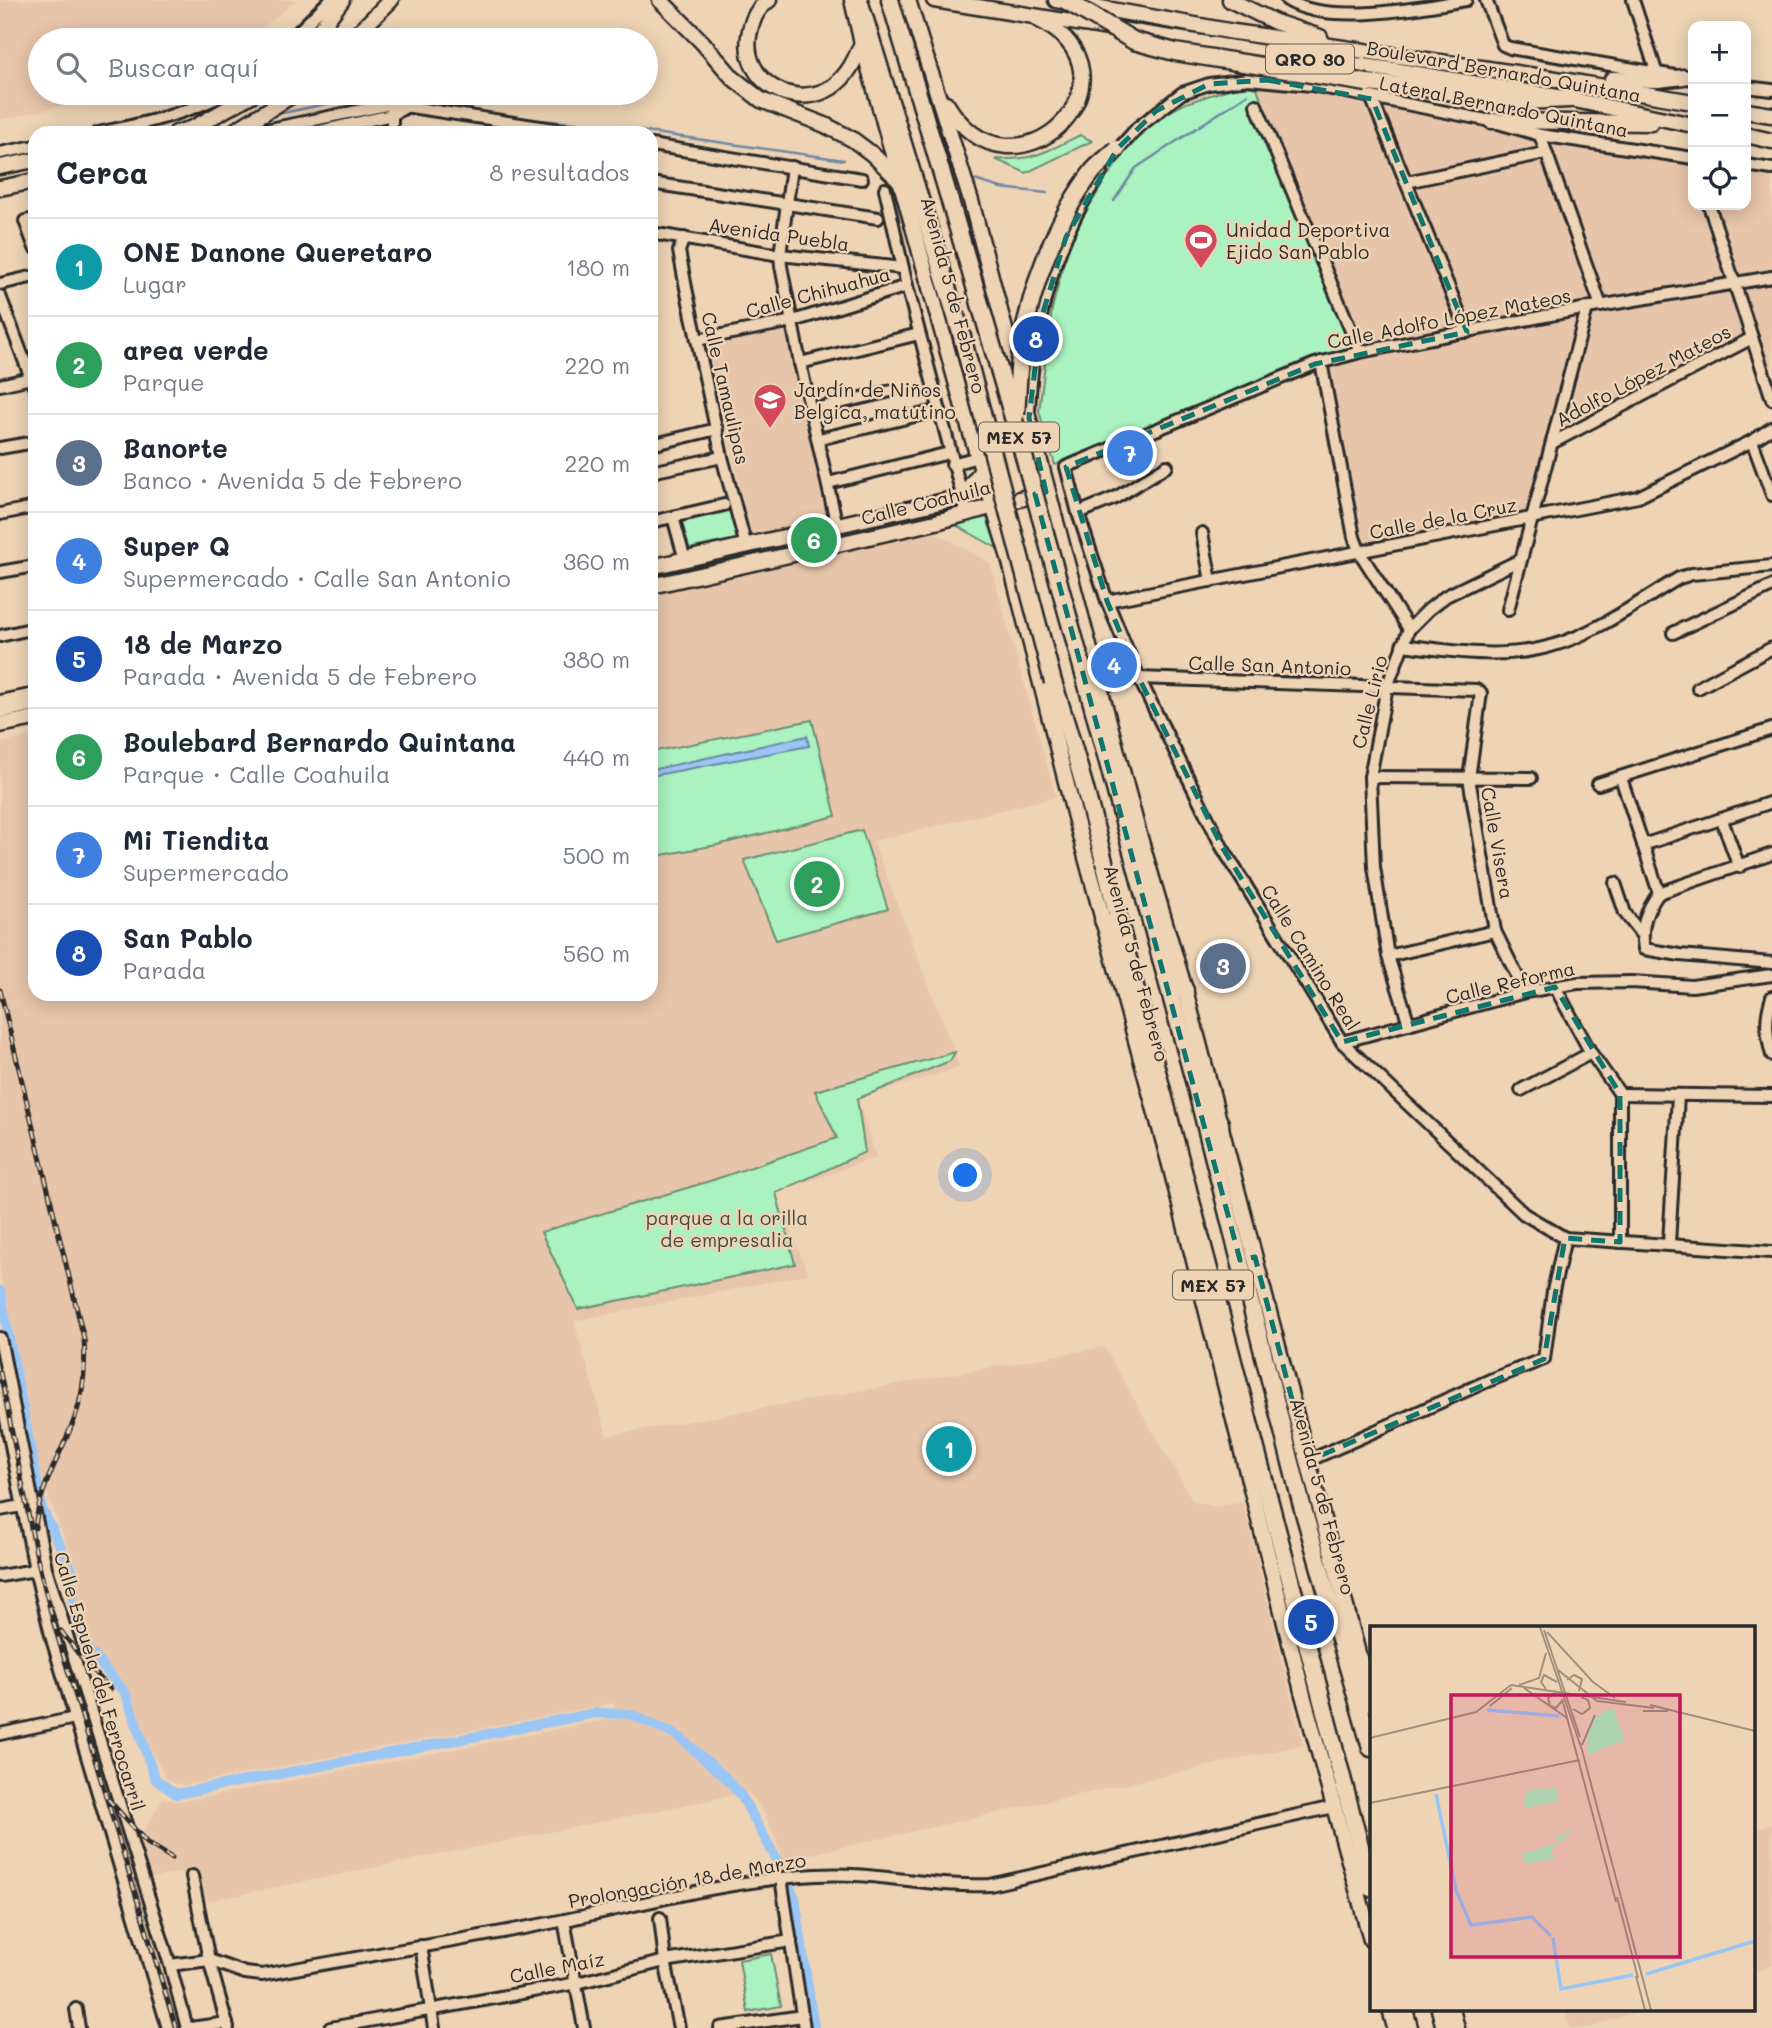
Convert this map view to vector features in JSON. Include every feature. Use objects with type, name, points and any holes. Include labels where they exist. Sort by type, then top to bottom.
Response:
[{"type":"highway","name":"Avenida 5 de Febrero","points":[[859,0],[961,333],[1053,682],[1069,730],[1370,1884]]},
{"type":"highway","name":"Avenida 5 de Febrero","points":[[890,0],[950,201],[1022,421],[1084,674],[1226,1205],[1301,1502],[1370,1744]]},
{"type":"highway","points":[[1065,0],[1134,41],[1175,52],[1367,83],[1521,102],[1570,99]]},
{"type":"highway","points":[[1022,421],[1021,345],[1040,275],[1068,210],[1095,169],[1118,149]]},
{"type":"highway","points":[[1103,920],[1137,995]]},
{"type":"highway","points":[[1157,947],[1185,990]]},
{"type":"highway","points":[[1220,1123],[1226,1205]]},
{"type":"highway","points":[[1189,1192],[1198,1274]]},
{"type":"highway","points":[[1404,2010],[1409,2028]]},
{"type":"highway","points":[[1440,2010],[1445,2028]]},
{"type":"main road","points":[[321,28],[342,0]]},
{"type":"main road","points":[[363,28],[391,0]]},
{"type":"main road","points":[[660,0],[702,41],[733,78],[761,100],[825,125],[852,139],[901,182]]},
{"type":"main road","points":[[769,0],[762,5],[750,23],[748,43],[752,66],[765,83],[789,95],[815,95],[833,86],[854,63],[862,43]]},
{"type":"main road","name":"Avenida 5 de Febrero","points":[[852,0],[980,463],[1009,558],[1370,1936]]},
{"type":"main road","name":"Avenida 5 de Febrero","points":[[908,0],[971,201],[1022,421],[1046,492],[1101,686],[1138,831],[1185,990],[1370,1699]]},
{"type":"main road","name":"Boulevard Bernardo Quintana","points":[[934,0],[1570,99],[1688,124]]},
{"type":"main road","name":"Boulevard Bernardo Quintana","points":[[1056,0],[1234,32],[1400,55],[1688,101]]},
{"type":"main road","points":[[1230,0],[1275,22],[1320,37],[1400,55]]},
{"type":"main road","points":[[936,85],[954,116],[974,136],[994,146],[1016,148],[1040,140],[1060,125],[1078,101],[1083,79],[1079,56],[1062,35],[1048,24],[1005,11]]},
{"type":"main road","points":[[1550,78],[1590,77],[1639,81],[1688,78]]},
{"type":"main road","points":[[197,126],[234,105]]},
{"type":"main road","points":[[242,126],[276,105]]},
{"type":"main road","points":[[1751,112],[1772,115]]},
{"type":"main road","points":[[1491,121],[1688,124]]},
{"type":"main road","points":[[1751,136],[1772,141]]},
{"type":"main road","points":[[0,167],[28,161]]},
{"type":"main road","points":[[0,188],[28,182]]},
{"type":"main road","name":"Calle Coahuila","points":[[658,565],[962,498],[980,463]]},
{"type":"main road","name":"Calle Coahuila","points":[[658,584],[967,514],[1046,492]]},
{"type":"main road","points":[[0,711],[28,705]]},
{"type":"main road","points":[[0,725],[28,719]]},
{"type":"main road","points":[[1390,2010],[1395,2028]]},
{"type":"main road","points":[[1452,2010],[1457,2028]]},
{"type":"street","points":[[302,28],[330,0]]},
{"type":"street","points":[[1287,0],[1299,7],[1322,12],[1405,12],[1466,0]]},
{"type":"street","points":[[1347,0],[1352,12]]},
{"type":"street","points":[[1486,0],[1503,44],[1510,48],[1688,78]]},
{"type":"street","points":[[1633,0],[1657,74]]},
{"type":"street","name":"Lateral Bernardo Quintana","points":[[1118,149],[1137,128],[1182,93],[1209,84],[1249,79],[1311,85],[1491,121],[1540,135],[1688,157]]},
{"type":"street","points":[[1751,88],[1772,90]]},
{"type":"street","points":[[1372,99],[1467,332]]},
{"type":"street","points":[[134,126],[203,105]]},
{"type":"street","points":[[1256,105],[1360,352]]},
{"type":"street","points":[[294,126],[406,107],[533,126]]},
{"type":"street","points":[[336,126],[392,110]]},
{"type":"street","points":[[392,110],[392,126]]},
{"type":"street","points":[[1540,135],[1601,306]]},
{"type":"street","points":[[658,146],[862,179]]},
{"type":"street","points":[[0,153],[28,147]]},
{"type":"street","points":[[1406,182],[1545,153]]},
{"type":"street","points":[[1751,166],[1772,169]]},
{"type":"street","points":[[792,167],[780,255],[800,363],[837,527]]},
{"type":"street","points":[[658,184],[878,218]]},
{"type":"street","points":[[885,190],[919,334],[967,514]]},
{"type":"street","points":[[1711,210],[1772,399]]},
{"type":"street","name":"Avenida Puebla","points":[[658,234],[780,255],[903,268]]},
{"type":"street","name":"Calle Tamaulipas","points":[[684,238],[679,251],[722,457],[746,546]]},
{"type":"street","name":"Calle Adolfo López Mateos","points":[[1066,467],[1321,362],[1587,308],[1772,276]]},
{"type":"street","points":[[0,284],[28,278]]},
{"type":"street","name":"Calle Chihuahua","points":[[697,340],[793,321],[907,286]]},
{"type":"street","points":[[0,296],[5,322],[28,372]]},
{"type":"street","points":[[1508,610],[1587,308]]},
{"type":"street","points":[[800,363],[919,334]]},
{"type":"street","name":"Adolfo López Mateos","points":[[1552,443],[1752,338]]},
{"type":"street","points":[[1321,362],[1353,537],[1360,553],[1409,629],[1446,596],[1520,559]]},
{"type":"street","points":[[0,385],[28,383]]},
{"type":"street","points":[[810,410],[891,391]]},
{"type":"street","points":[[819,439],[940,410]]},
{"type":"street","name":"Calle de la Cruz","points":[[1107,601],[1638,497],[1752,441],[1772,428]]},
{"type":"street","points":[[658,442],[717,429]]},
{"type":"street","points":[[1752,441],[1772,495]]},
{"type":"street","points":[[0,448],[28,443]]},
{"type":"street","points":[[658,471],[722,457]]},
{"type":"street","points":[[828,483],[951,458],[980,463]]},
{"type":"street","points":[[1078,513],[1115,498],[1167,466]]},
{"type":"street","name":"Calle Camino Real","points":[[1066,467],[1107,601],[1139,678],[1222,846],[1342,1042],[1524,1214],[1565,1238],[1772,1252]]},
{"type":"street","points":[[658,520],[724,505]]},
{"type":"street","points":[[0,514],[28,508]]},
{"type":"street","points":[[673,517],[685,559]]},
{"type":"street","points":[[1202,533],[1212,581]]},
{"type":"street","points":[[1402,645],[1478,654],[1516,653],[1553,646],[1596,626],[1679,578],[1692,574],[1772,566]]},
{"type":"street","points":[[0,572],[28,567]]},
{"type":"street","points":[[1673,633],[1772,586]]},
{"type":"street","name":"Calle Lirio","points":[[1409,629],[1387,687],[1370,777],[1374,867],[1388,956],[1409,1024]]},
{"type":"street","points":[[0,636],[28,630]]},
{"type":"street","points":[[1698,688],[1772,648]]},
{"type":"street","name":"Calle San Antonio","points":[[1101,686],[1139,678],[1476,690],[1481,693]]},
{"type":"street","name":"Calle Visera","points":[[1481,693],[1469,778],[1495,931],[1525,992]]},
{"type":"street","points":[[0,701],[28,695]]},
{"type":"street","points":[[1598,784],[1772,729]]},
{"type":"street","points":[[1370,777],[1531,778]]},
{"type":"street","points":[[1621,778],[1659,893]]},
{"type":"street","points":[[1643,845],[1772,802]]},
{"type":"street","points":[[1722,820],[1739,867]]},
{"type":"street","points":[[1772,854],[1659,893],[1648,907],[1641,934],[1643,948],[1679,955],[1772,963]]},
{"type":"street","points":[[1615,883],[1625,913],[1641,934]]},
{"type":"street","points":[[1388,956],[1495,931]]},
{"type":"street","name":"Calle Reforma","points":[[1342,1042],[1525,992],[1577,983],[1632,982],[1692,986],[1772,975]]},
{"type":"street","points":[[1555,987],[1591,1053],[1620,1094],[1620,1242]]},
{"type":"street","points":[[1772,997],[1768,1008],[1766,1033],[1772,1055]]},
{"type":"street","points":[[1521,1090],[1591,1053]]},
{"type":"street","points":[[1620,1094],[1772,1096]]},
{"type":"street","points":[[1668,1243],[1678,1096]]},
{"type":"street","points":[[1308,1461],[1490,1380],[1544,1359],[1553,1291],[1565,1238]]},
{"type":"street","name":"Calle Espuela del Ferrocarril","points":[[0,1338],[46,1568],[189,2028]]},
{"type":"street","name":"Calle Espuela del Ferrocarril","points":[[0,1388],[35,1570],[75,1718],[168,2028]]},
{"type":"street","points":[[0,1510],[22,1506]]},
{"type":"street","points":[[0,1576],[35,1570]]},
{"type":"street","points":[[0,1734],[75,1718]]},
{"type":"street","name":"Prolongación 18 de Marzo","points":[[170,1965],[209,1960],[245,1973],[262,1975],[781,1878],[872,1874],[943,1885],[990,1885],[1334,1807]]},
{"type":"street","points":[[189,2028],[227,2025],[209,1960],[192,1876]]},
{"type":"street","points":[[781,1878],[804,2028]]},
{"type":"street","points":[[660,1918],[665,1961],[680,2028]]},
{"type":"street","points":[[564,1920],[584,2028]]},
{"type":"street","name":"Calle Maíz","points":[[330,2028],[577,1983],[665,1961],[791,1941]]},
{"type":"street","points":[[421,1945],[434,2028]]},
{"type":"street","points":[[76,2009],[79,2028]]},
{"type":"street","points":[[720,2028],[802,2015]]},
{"type":"highlighted area","points":[[1267,80],[1372,99],[1467,332],[1315,364],[1066,467],[1107,601],[1139,678],[1222,847],[1342,1042],[1555,987],[1620,1094],[1620,1242],[1565,1238],[1544,1359],[1308,1461],[1255,1257],[1240,1260],[1035,494],[1046,492],[1029,418],[1041,319],[1066,237],[1117,149],[1156,111],[1209,84]]},
{"type":"shaded area","points":[[0,0],[296,0],[263,28],[28,28],[28,105],[66,105],[0,120]]},
{"type":"shaded area","points":[[1249,79],[1688,157],[1688,210],[1751,210],[1751,166],[1772,169],[1772,399],[1752,339],[1552,443],[1531,519],[1360,553],[1321,362],[1359,352],[1256,105]]},
{"type":"shaded area","name":"Jardín de Niños Belgica, matutino","points":[[790,324],[832,517],[751,535],[707,342]]},
{"type":"shaded area","points":[[933,531],[990,563],[1056,797],[873,841],[960,1067],[857,1099],[876,1157],[776,1193],[808,1274],[574,1321],[607,1436],[1104,1347],[1193,1501],[1215,1507],[1243,1502],[1303,1745],[783,1860],[771,1827],[748,1792],[198,1903],[191,1874],[175,1873],[144,1880],[135,1846],[163,1798],[177,1801],[196,1799],[615,1718],[614,1703],[185,1785],[174,1783],[165,1777],[137,1722],[135,1701],[92,1650],[75,1601],[81,1576],[35,1459],[0,1270],[0,743],[28,737],[28,1001],[658,1001],[658,593]]},
{"type":"shaded area","points":[[1772,1824],[1772,1965],[1754,1972],[1754,1831]]},
{"type":"shaded area","points":[[1564,2010],[1642,2010],[1589,2028],[1570,2028]]},
{"type":"green space","points":[[1241,85],[1257,88],[1352,346],[1055,465],[1039,411],[1052,309],[1067,250],[1080,222],[1126,151],[1158,118],[1186,103]]},
{"type":"green space","points":[[1080,135],[1092,141],[1026,173],[995,159],[1030,157]]},
{"type":"green space","points":[[732,505],[740,538],[688,549],[680,517]]},
{"type":"green space","points":[[955,506],[960,518],[986,515],[997,548],[952,523],[658,583],[658,568]]},
{"type":"green space","points":[[812,720],[836,816],[717,845],[658,856],[658,751]]},
{"type":"green space","points":[[862,830],[888,909],[776,940],[744,860]]},
{"type":"green space","name":"parque a la orilla de empresalia","points":[[955,1052],[950,1061],[857,1099],[865,1152],[776,1193],[795,1264],[578,1309],[541,1232],[710,1181],[837,1138],[815,1091]]},
{"type":"green space","points":[[771,1954],[781,2006],[748,2012],[739,1960]]},
{"type":"water","points":[[807,736],[809,746],[658,775],[658,768]]},
{"type":"waterway","points":[[1114,201],[1136,168],[1248,94]]},
{"type":"waterway","points":[[283,113],[321,105]]},
{"type":"waterway","points":[[438,105],[476,112]]},
{"type":"waterway","points":[[524,119],[605,126]]},
{"type":"waterway","points":[[658,134],[844,160]]},
{"type":"waterway","points":[[971,179],[1001,188],[1047,193]]},
{"type":"waterway","points":[[0,1291],[42,1509],[72,1570],[73,1614],[85,1645],[126,1694],[155,1779],[176,1794],[596,1713],[630,1714],[678,1736],[724,1776],[742,1797],[778,1862]]},
{"type":"waterway","points":[[787,1882],[795,1898],[814,2028]]},
{"type":"railway","points":[[0,990],[84,1339],[80,1400],[45,1486],[35,1528]]},
{"type":"railway","points":[[0,1372],[36,1553],[53,1621],[176,2028]]},
{"type":"railway","points":[[61,1631],[87,1665],[111,1689]]},
{"type":"railway","points":[[108,1799],[147,1843],[172,1858]]},
{"type":"place","name":"Unidad Deportiva Ejido San Pablo","points":[[1201,270]]},
{"type":"place","name":"San Pablo","points":[[1036,339]]},
{"type":"place","name":"Jardín de Niños Belgica, matutino","points":[[770,430]]},
{"type":"place","name":"Mi Tiendita","points":[[1130,453]]},
{"type":"place","name":"Boulebard Bernardo Quintana","points":[[814,540]]},
{"type":"place","name":"Super Q","points":[[1114,665]]},
{"type":"place","name":"area verde","points":[[817,884]]},
{"type":"place","name":"Banorte","points":[[1223,966]]},
{"type":"place","name":"ONE Danone Queretaro","points":[[949,1449]]},
{"type":"place","name":"18 de Marzo","points":[[1311,1622]]}]
